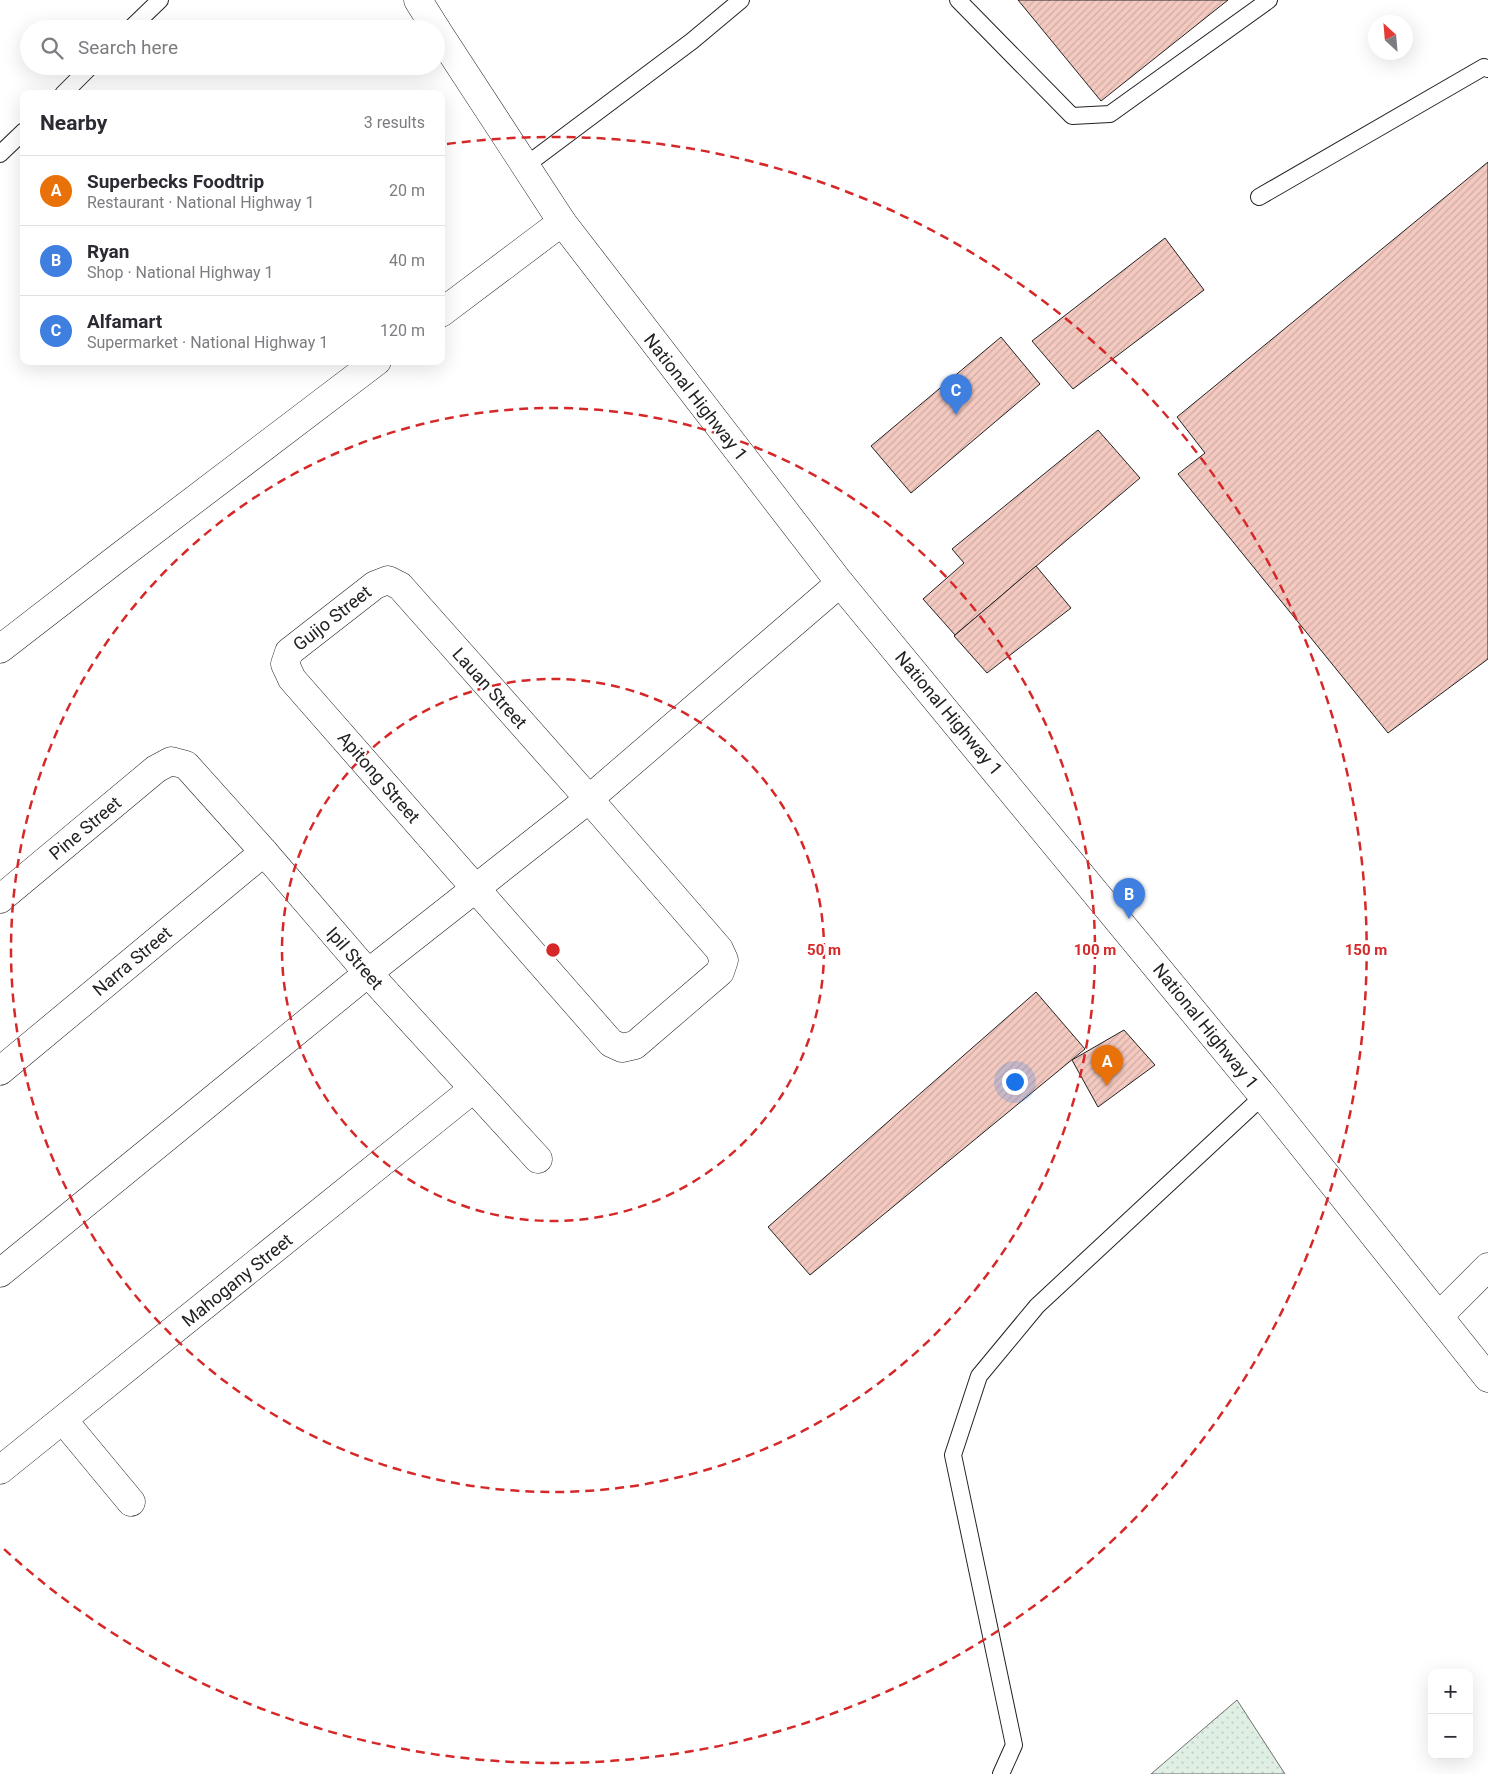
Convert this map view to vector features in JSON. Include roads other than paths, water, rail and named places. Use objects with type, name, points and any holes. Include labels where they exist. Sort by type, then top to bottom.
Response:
[{"type":"main road","name":"National Highway 1","points":[[418,0],[430,20]]},
{"type":"main road","name":"National Highway 1","points":[[445,43],[562,222],[840,583],[1263,1096],[1488,1378]]},
{"type":"main road","points":[[445,310],[562,222]]},
{"type":"main road","points":[[0,649],[118,557],[373,365]]},
{"type":"main road","name":"Guijo Street","points":[[285,664],[289,652],[375,585],[388,580]]},
{"type":"main road","name":"Lauan Street","points":[[388,580],[400,586],[589,799],[719,950],[724,960],[720,972],[635,1045],[622,1048],[612,1043],[476,888]]},
{"type":"main road","points":[[0,1273],[368,973],[589,799],[840,583]]},
{"type":"main road","name":"Apitong Street","points":[[285,664],[292,679],[476,888]]},
{"type":"main road","name":"Ipil Street","points":[[171,761],[186,765],[368,973],[538,1159]]},
{"type":"main road","name":"Pine Street","points":[[0,899],[156,769],[171,761]]},
{"type":"main road","name":"Narra Street","points":[[0,1071],[264,852]]},
{"type":"main road","name":"Mahogany Street","points":[[0,1470],[473,1090]]},
{"type":"main road","points":[[1439,1316],[1488,1268]]},
{"type":"main road","points":[[63,1420],[132,1502]]},
{"type":"lane","points":[[139,20],[160,0]]},
{"type":"lane","points":[[525,166],[692,41],[741,0]]},
{"type":"lane","points":[[958,0],[1072,116],[1110,114],[1269,0]]},
{"type":"lane","points":[[1259,197],[1484,67],[1488,69]]},
{"type":"lane","points":[[66,90],[82,75]]},
{"type":"lane","points":[[0,154],[20,135]]},
{"type":"lane","points":[[1001,1774],[1014,1745],[953,1455],[979,1376],[1037,1306],[1263,1096]]},
{"type":"place","name":"Alfamart","points":[[956,415]]},
{"type":"place","name":"Ryan","points":[[1129,919]]},
{"type":"place","name":"Superbecks Foodtrip","points":[[1107,1086]]}]
